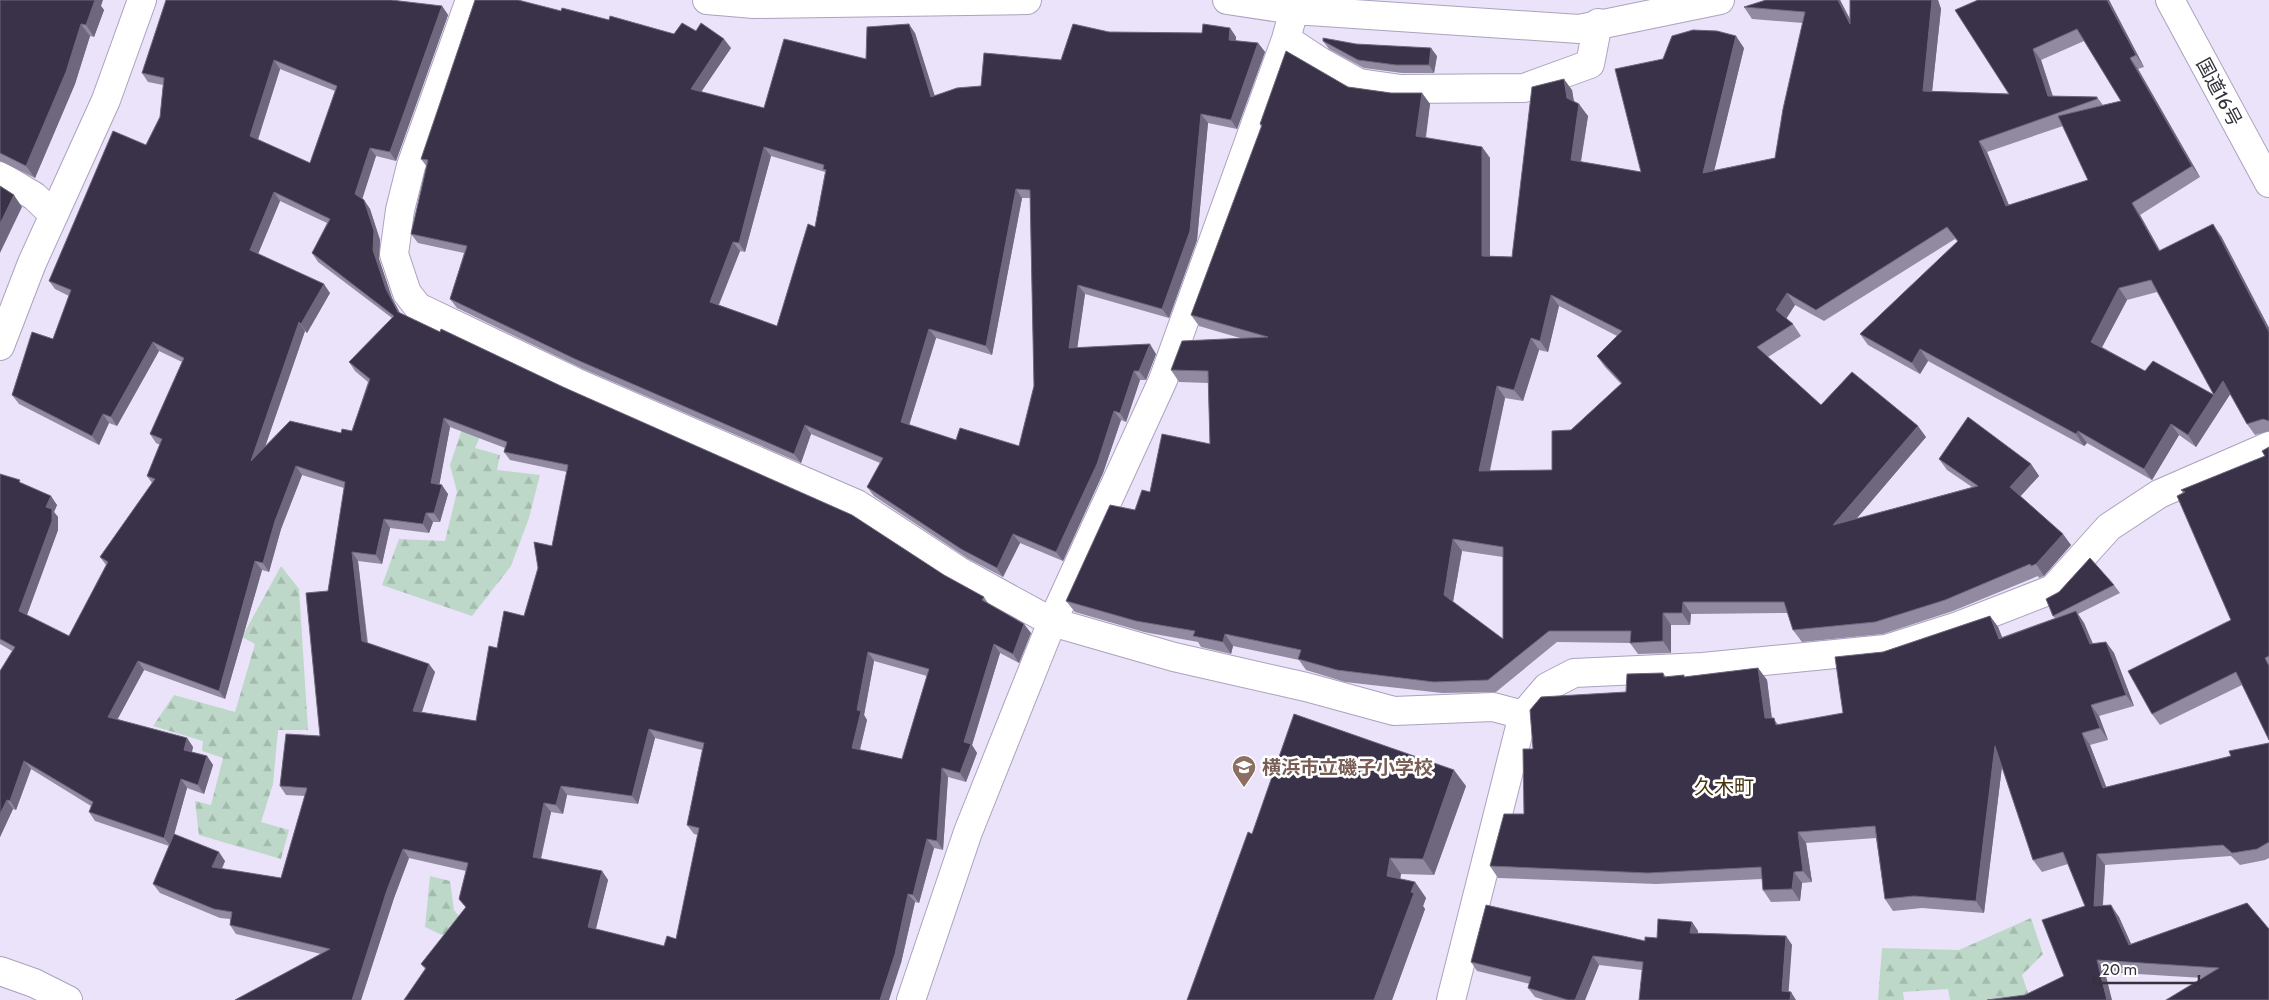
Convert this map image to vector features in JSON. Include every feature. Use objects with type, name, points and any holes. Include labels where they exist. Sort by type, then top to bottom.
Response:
[{"type":"main road","points":[[0,346],[54,215],[106,100],[142,0]]},
{"type":"main road","points":[[470,0],[411,166],[400,210],[394,254],[407,293],[412,302],[574,382],[857,504],[959,571],[1052,622],[1174,657],[1306,687],[1394,711],[1493,707],[1523,715]]},
{"type":"main road","points":[[707,0],[754,4],[1027,0]]},
{"type":"main road","points":[[1227,0],[1294,10],[1579,28],[1720,0]]},
{"type":"main road","name":"国道16号","points":[[2170,0],[2269,183]]},
{"type":"main road","points":[[911,1000],[968,832],[1052,622],[1163,380],[1286,39],[1294,10]]},
{"type":"main road","points":[[1286,39],[1359,84],[1401,89],[1524,88],[1590,64],[1598,23]]},
{"type":"main road","points":[[0,176],[34,196],[54,215]]},
{"type":"main road","points":[[1451,1000],[1523,715],[1547,686],[1574,673],[1703,667],[1886,649],[1958,626],[2053,589],[2109,528],[2159,494],[2269,446]]},
{"type":"main road","points":[[0,971],[34,983],[68,1000]]},
{"type":"green space","points":[[466,417],[485,425],[475,448],[500,455],[497,470],[540,475],[529,518],[511,566],[472,616],[382,585],[399,539],[445,541],[457,492],[450,465]]},
{"type":"green space","points":[[281,566],[299,589],[308,730],[278,730],[273,784],[261,822],[289,830],[281,859],[199,835],[195,801],[211,805],[223,758],[202,751],[203,741],[153,726],[174,695],[235,712],[255,644],[242,637]]},
{"type":"green space","points":[[430,876],[450,881],[454,910],[469,928],[457,942],[425,927]]},
{"type":"green space","points":[[2031,918],[2043,954],[2022,975],[2029,996],[1995,1000],[1950,1000],[1948,989],[1903,992],[1904,1000],[1878,1000],[1882,948],[1959,950]]},
{"type":"building","points":[[0,0],[95,0],[86,25],[81,24],[66,72],[26,166],[0,153]]},
{"type":"building","points":[[166,0],[391,0],[442,6],[390,152],[370,148],[355,194],[364,200],[374,231],[373,250],[386,289],[398,312],[440,332],[441,329],[563,387],[852,515],[944,575],[984,597],[982,600],[1024,624],[1013,654],[994,644],[964,742],[971,744],[960,773],[942,768],[937,841],[927,839],[913,895],[908,894],[895,954],[880,1000],[404,1000],[426,968],[421,964],[466,907],[459,899],[468,863],[403,849],[387,890],[352,1000],[235,1000],[330,949],[230,925],[232,912],[214,909],[153,884],[174,834],[219,852],[212,867],[281,878],[307,788],[280,786],[286,734],[320,736],[306,593],[328,591],[345,482],[296,466],[275,521],[263,563],[255,561],[219,691],[138,661],[108,717],[187,738],[184,750],[207,756],[198,785],[181,779],[164,838],[89,812],[93,802],[24,761],[10,801],[7,800],[0,814],[0,671],[15,647],[0,639],[0,474],[20,480],[19,482],[51,496],[46,507],[52,509],[52,521],[19,611],[69,636],[108,562],[100,557],[155,479],[147,476],[162,439],[150,434],[184,358],[153,342],[111,417],[103,414],[92,436],[12,395],[32,332],[53,339],[71,290],[49,281],[113,131],[146,145],[160,117],[164,78],[142,73]],"holes":[[[274,60],[337,86],[310,163],[250,136]],[[274,192],[330,219],[312,253],[394,316],[349,362],[370,379],[352,431],[342,429],[341,433],[290,421],[251,461],[299,322],[301,324],[324,284],[250,250]],[[444,418],[507,442],[504,452],[568,465],[552,546],[534,542],[538,568],[524,616],[504,611],[497,648],[489,646],[476,721],[413,711],[429,664],[362,641],[352,552],[376,555],[384,519],[423,524],[426,513],[434,513],[442,485],[431,483]],[[868,652],[929,669],[902,759],[852,748],[861,711],[857,710]],[[649,729],[704,743],[687,825],[699,828],[676,939],[667,936],[664,946],[588,927],[602,871],[533,857],[544,803],[556,805],[561,786],[632,796]]]},
{"type":"building","points":[[475,0],[518,0],[561,11],[562,8],[609,20],[610,16],[674,34],[682,23],[696,31],[701,23],[724,39],[691,89],[764,108],[784,39],[866,59],[867,27],[909,24],[931,97],[957,88],[981,86],[984,53],[1061,60],[1073,24],[1109,32],[1202,33],[1203,24],[1230,28],[1229,40],[1258,43],[1231,120],[1201,114],[1190,231],[1162,309],[1078,285],[1069,348],[1150,344],[1139,371],[1134,371],[1120,413],[1114,411],[1097,464],[1056,552],[1013,534],[997,568],[961,549],[867,487],[883,458],[805,425],[794,454],[575,359],[450,299],[467,246],[411,234],[428,160],[421,159]],"holes":[[[764,147],[824,165],[823,169],[826,170],[815,227],[808,224],[777,326],[710,302],[733,242],[739,243]],[[1016,189],[1030,190],[1034,386],[1019,446],[960,428],[956,440],[901,422],[929,329],[986,346]]]},
{"type":"building","points":[[1766,0],[1838,0],[1850,24],[1850,0],[1932,0],[1923,91],[2009,94],[1955,10],[1978,0],[2107,0],[2136,55],[2130,58],[2192,166],[2132,203],[2159,251],[2213,224],[2269,332],[2269,421],[2263,419],[2247,424],[2223,381],[2214,395],[2188,435],[2171,424],[2144,469],[2078,431],[2076,434],[1920,349],[1912,363],[1860,334],[1958,241],[1947,227],[1816,310],[1787,293],[1776,310],[1793,324],[1757,347],[1821,405],[1852,372],[1918,426],[1833,525],[1978,486],[1939,459],[1968,417],[2031,464],[2010,487],[2063,534],[2036,564],[2031,566],[2030,564],[1945,600],[1875,622],[1793,630],[1784,602],[1683,602],[1682,613],[1663,613],[1663,641],[1630,643],[1631,631],[1549,631],[1488,680],[1434,682],[1337,670],[1298,659],[1301,650],[1225,634],[1223,642],[1193,636],[1195,631],[1136,621],[1066,601],[1110,505],[1135,510],[1142,490],[1150,492],[1162,434],[1210,444],[1208,371],[1171,370],[1182,341],[1268,337],[1191,315],[1262,125],[1260,124],[1286,51],[1348,87],[1391,93],[1422,93],[1416,136],[1482,147],[1482,256],[1512,257],[1532,87],[1564,79],[1567,98],[1579,104],[1571,160],[1641,172],[1615,69],[1663,59],[1672,36],[1693,30],[1717,31],[1736,36],[1703,173],[1775,158],[1783,109],[1805,12],[1744,7]],"holes":[[[2077,29],[2121,101],[2058,116],[2088,180],[2006,206],[1979,141],[2097,99],[2097,97],[2048,96],[2033,49]],[[2151,280],[2214,395],[2153,361],[2145,371],[2091,342],[2119,288]],[[1551,295],[1622,331],[1597,356],[1622,383],[1571,430],[1552,431],[1552,470],[1479,471],[1497,386],[1514,390],[1531,338],[1540,341]],[[1453,539],[1503,547],[1503,639],[1444,595]]]},
{"type":"building","points":[[1323,38],[1356,44],[1431,48],[1429,65],[1396,65],[1358,60],[1323,41]]},
{"type":"building","points":[[0,186],[14,195],[0,224]]},
{"type":"building","points":[[2269,447],[2269,656],[2265,658],[2269,666],[2269,740],[2236,672],[2152,714],[2128,671],[2231,620],[2177,496],[2185,492],[2181,490],[2265,456],[2262,451]]},
{"type":"building","points":[[2090,558],[2114,585],[2053,616],[2046,599],[2059,592]]},
{"type":"building","points":[[2076,611],[2090,644],[2106,642],[2126,695],[2091,705],[2100,728],[2082,733],[2103,788],[2231,756],[2229,751],[2269,743],[2269,842],[2257,849],[2232,853],[2223,845],[2097,854],[2094,906],[2111,905],[2129,945],[2247,903],[2269,929],[2269,1000],[2166,1000],[2219,968],[2097,960],[2107,1000],[1987,1000],[2025,995],[2064,976],[2042,920],[2085,906],[2063,852],[2033,860],[1995,746],[1976,901],[1914,896],[1885,899],[1875,826],[1798,832],[1803,871],[1794,872],[1792,889],[1763,890],[1761,867],[1648,873],[1490,866],[1504,814],[1524,814],[1523,749],[1533,749],[1530,710],[1541,697],[1626,692],[1627,674],[1663,673],[1664,677],[1684,675],[1684,677],[1758,668],[1765,718],[1774,718],[1776,725],[1843,713],[1835,657],[1883,652],[1990,616],[1999,639]]},
{"type":"building","points":[[1294,714],[1454,770],[1423,859],[1390,858],[1387,876],[1415,882],[1411,892],[1414,893],[1374,1000],[1187,1000],[1248,832],[1252,834]]},
{"type":"building","points":[[1486,905],[1645,941],[1645,937],[1657,938],[1658,919],[1692,922],[1690,933],[1786,936],[1782,991],[1791,992],[1790,1000],[1639,1000],[1643,962],[1593,956],[1575,1000],[1568,1000],[1528,988],[1531,977],[1471,962]]},
{"type":"place","name":"横浜市立磯子小学校","points":[[1244,788]]},
{"type":"district","name":"久木町","points":[[1724,787]]}]
